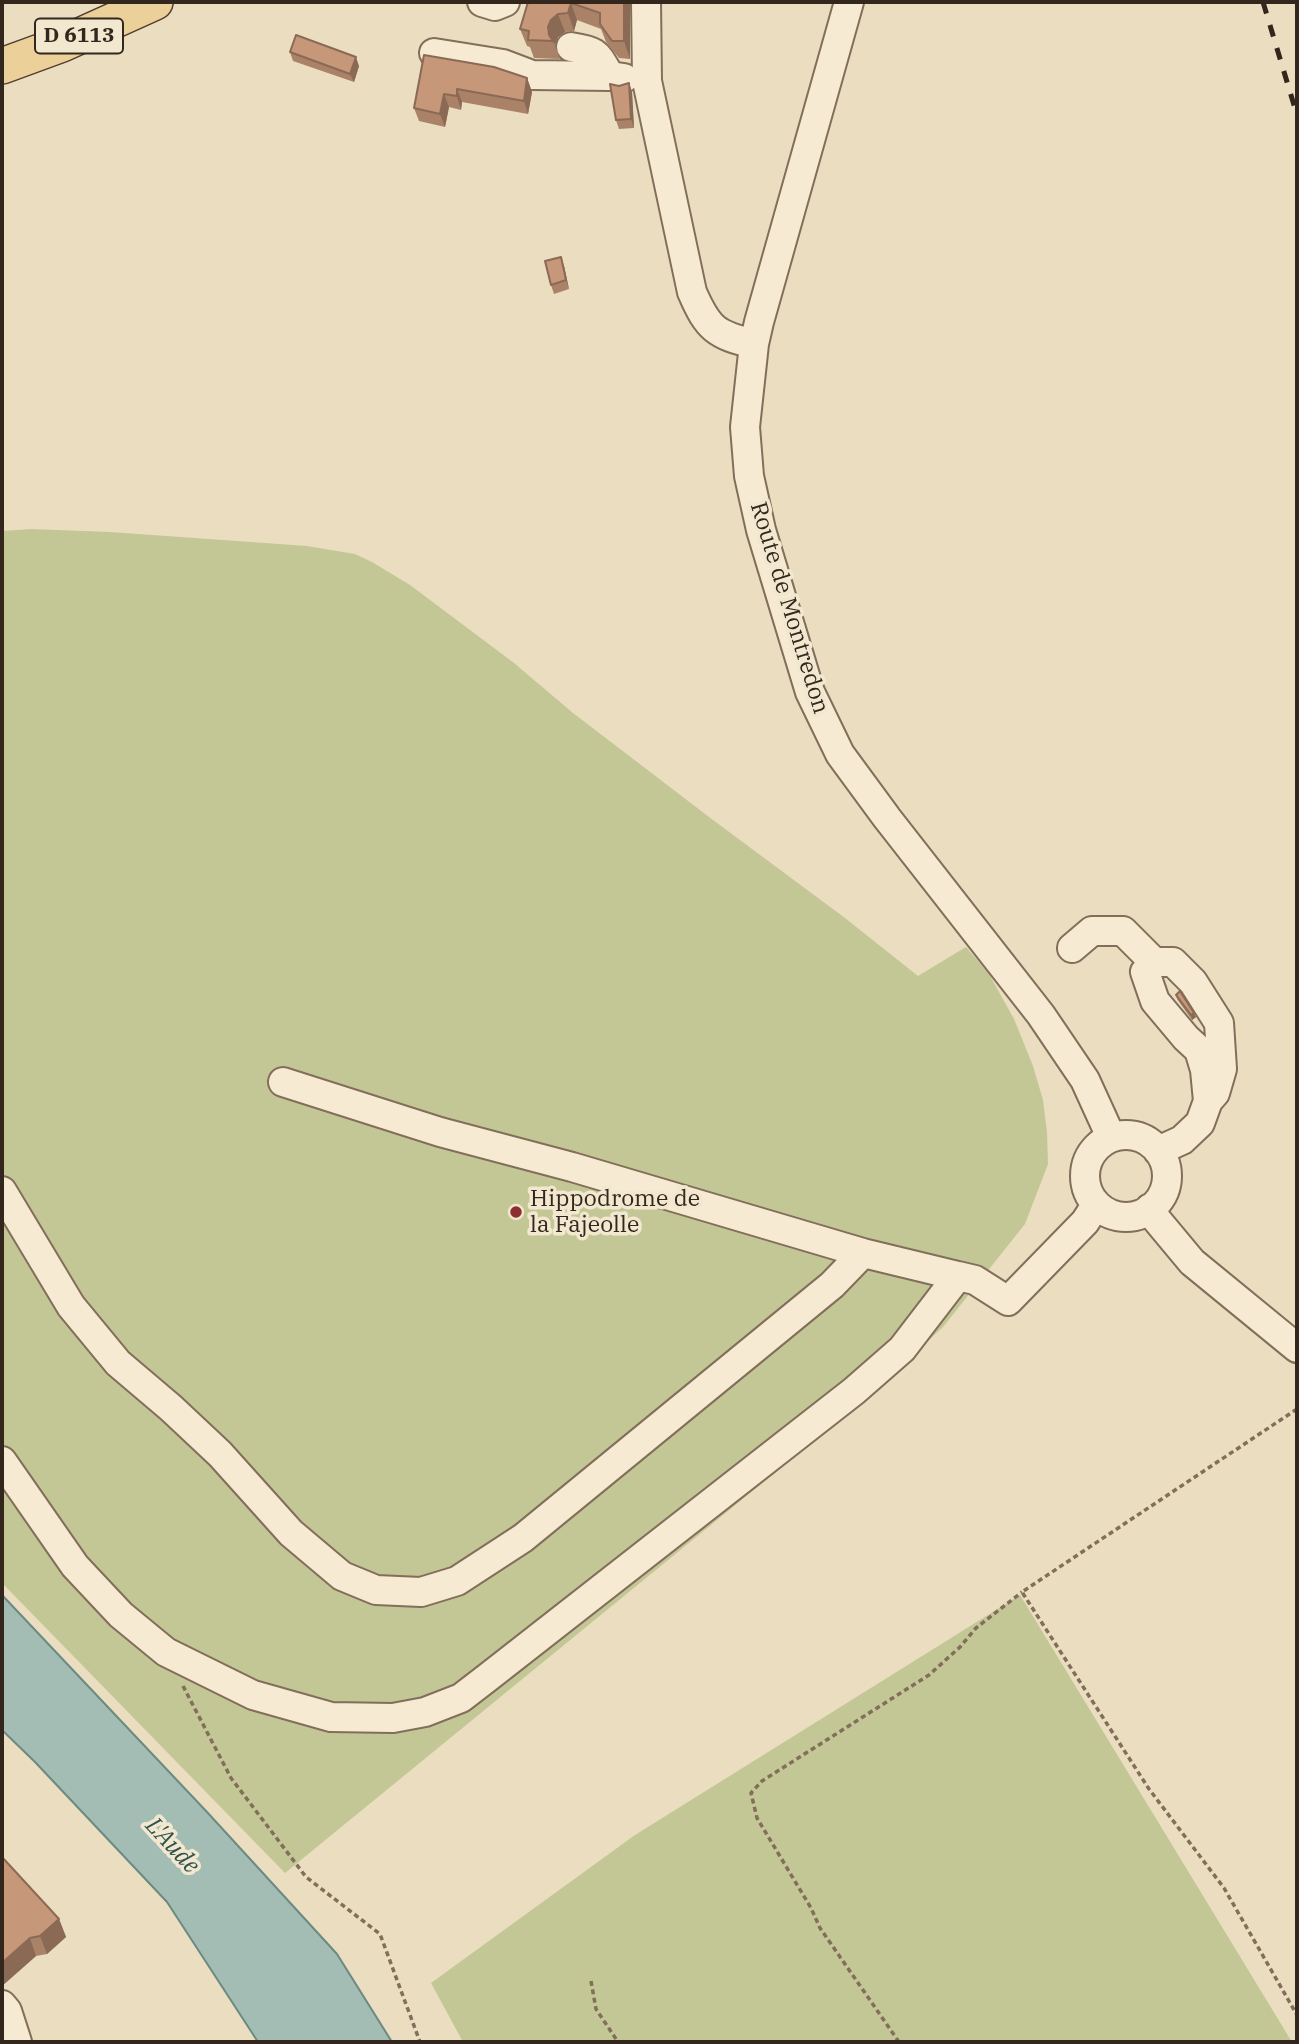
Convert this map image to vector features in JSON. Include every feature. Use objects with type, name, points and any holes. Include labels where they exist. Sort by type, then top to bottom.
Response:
[{"type":"main road","name":"D 6113","points":[[2,66],[62,44],[155,2]]},
{"type":"street","points":[[482,2],[495,6],[505,2]]},
{"type":"street","points":[[646,2],[647,81],[692,292],[701,313],[714,330],[729,338],[754,344]]},
{"type":"street","name":"Route de Montredon","points":[[849,2],[754,344],[746,427],[749,476],[761,530],[810,692],[840,754],[1041,1016],[1085,1080],[1111,1137]]},
{"type":"street","points":[[571,47],[590,50],[610,76]]},
{"type":"street","points":[[434,53],[503,64],[532,75],[610,76],[647,81]]},
{"type":"street","points":[[1072,948],[1092,930],[1123,931],[1154,962],[1173,962],[1193,982],[1219,1023],[1222,1069],[1215,1093],[1200,1123],[1182,1140],[1158,1151]]},
{"type":"street","points":[[1154,962],[1145,972],[1155,1001],[1199,1050],[1209,1101]]},
{"type":"street","points":[[283,1082],[440,1132],[572,1167],[863,1253],[975,1280],[1008,1301],[1085,1222],[1097,1205]]},
{"type":"street","points":[[1125,1135],[1145,1140],[1158,1151],[1165,1164],[1166,1186],[1157,1203],[1143,1214],[1122,1217],[1097,1205],[1086,1188],[1085,1168],[1090,1155],[1102,1142],[1111,1137],[1125,1135]]},
{"type":"street","points":[[2,1191],[71,1306],[118,1363],[220,1454],[291,1533],[342,1576],[376,1590],[421,1592],[457,1581],[523,1538],[832,1285],[863,1253]]},
{"type":"street","points":[[1150,1208],[1192,1262],[1297,1348]]},
{"type":"street","points":[[2,1461],[75,1566],[121,1615],[166,1653],[253,1695],[331,1717],[393,1718],[425,1712],[461,1698],[854,1391],[902,1349],[958,1276]]},
{"type":"street","points":[[2,2005],[7,2011],[18,2042]]},
{"type":"path","points":[[899,2042],[820,1928],[811,1908],[757,1818],[751,1793],[762,1781],[929,1675],[960,1647],[976,1628],[1022,1592],[1297,1409]]},
{"type":"path","points":[[1022,1592],[1150,1789],[1224,1888],[1297,2015]]},
{"type":"path","points":[[166,1653],[231,1778],[306,1877],[380,1934],[420,2042]]},
{"type":"path","points":[[591,1981],[596,2009],[618,2042]]},
{"type":"green space","name":"Hippodrome de la Fajeolle","points":[[31,529],[307,546],[355,554],[372,562],[410,585],[514,663],[573,713],[918,976],[966,947],[989,974],[1014,1019],[1043,1100],[1048,1164],[1025,1224],[943,1327],[870,1395],[285,1873],[2,1583],[2,531]]},
{"type":"green space","points":[[1020,1595],[1292,2042],[463,2042],[431,1983],[635,1835]]},
{"type":"water","name":"L'Aude","points":[[2,1595],[337,1954],[392,2042],[258,2042],[167,1902],[2,1730]]},
{"type":"building","points":[[528,2],[624,2],[624,41],[612,41],[600,24],[600,13],[571,3],[568,13],[558,14],[551,20],[548,27],[553,41],[528,40],[529,31],[520,29]]},
{"type":"building","points":[[296,35],[356,57],[350,74],[290,52]]},
{"type":"building","points":[[424,55],[494,67],[527,78],[524,101],[457,89],[457,96],[444,94],[440,114],[414,108]]},
{"type":"building","points":[[629,83],[631,119],[616,120],[610,84],[619,86]]},
{"type":"building","points":[[561,257],[566,280],[551,285],[545,261]]},
{"type":"building","points":[[1180,991],[1194,1013],[1191,1015],[1176,995]]},
{"type":"building","points":[[2,1857],[59,1919],[40,1936],[30,1938],[2,1963]]},
{"type":"railway","points":[[1263,2],[1297,115]]},
{"type":"place","name":"Hippodrome de la Fajeolle","points":[[516,1212]]}]
